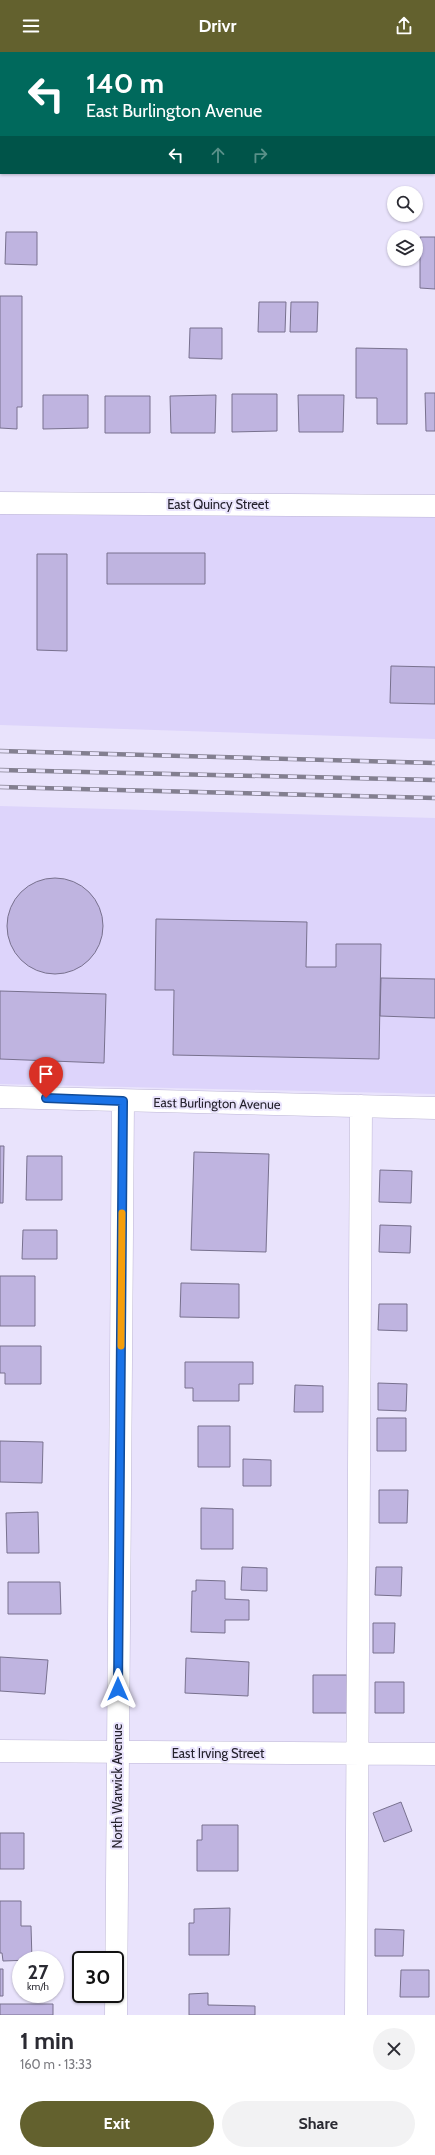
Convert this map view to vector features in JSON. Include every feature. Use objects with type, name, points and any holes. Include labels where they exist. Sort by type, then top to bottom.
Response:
[{"type":"street","name":"East Quincy Street","points":[[0,503],[435,506]]},
{"type":"street","name":"East Burlington Avenue","points":[[0,1097],[435,1108]]},
{"type":"street","name":"North Warwick Avenue","points":[[116,2015],[123,1101]]},
{"type":"street","points":[[356,2015],[361,1106]]},
{"type":"street","name":"East Irving Street","points":[[0,1752],[435,1754]]},
{"type":"shaded area","points":[[0,514],[435,515],[435,739],[0,725]]},
{"type":"shaded area","points":[[0,806],[435,818],[435,1094],[0,1084]]},
{"type":"building","points":[[6,232],[37,232],[37,265],[5,264]]},
{"type":"building","points":[[423,237],[435,237],[435,289],[420,288],[420,266],[423,266]]},
{"type":"building","points":[[0,296],[22,296],[22,407],[17,407],[17,429],[0,428]]},
{"type":"building","points":[[259,302],[286,302],[285,332],[258,332]]},
{"type":"building","points":[[291,302],[318,302],[317,332],[290,332]]},
{"type":"building","points":[[190,328],[222,328],[222,359],[189,358]]},
{"type":"building","points":[[356,348],[407,349],[407,424],[377,424],[377,398],[356,398]]},
{"type":"building","points":[[425,393],[435,393],[435,431],[426,431]]},
{"type":"building","points":[[232,394],[277,394],[277,431],[232,432]]},
{"type":"building","points":[[43,395],[88,395],[88,428],[43,429]]},
{"type":"building","points":[[216,395],[215,433],[171,433],[170,396]]},
{"type":"building","points":[[298,395],[344,395],[343,432],[299,432]]},
{"type":"building","points":[[105,396],[150,396],[150,433],[105,433]]},
{"type":"building","points":[[107,553],[205,553],[205,584],[107,584]]},
{"type":"building","points":[[37,554],[67,554],[67,651],[37,650]]},
{"type":"building","points":[[391,666],[435,667],[435,704],[390,703]]},
{"type":"building","points":[[55,878],[73,882],[82,886],[89,892],[95,899],[99,908],[103,926],[99,944],[95,953],[89,960],[82,966],[73,970],[55,974],[37,970],[28,966],[21,960],[15,953],[11,944],[7,926],[11,908],[15,899],[21,892],[28,886],[37,882]]},
{"type":"building","points":[[156,919],[307,922],[306,967],[336,967],[336,944],[381,944],[379,1059],[173,1055],[174,990],[155,990]]},
{"type":"building","points":[[381,978],[435,979],[435,1018],[380,1016]]},
{"type":"building","points":[[0,991],[106,994],[104,1063],[0,1059]]},
{"type":"building","points":[[0,1146],[4,1146],[3,1203],[0,1203]]},
{"type":"building","points":[[194,1152],[269,1154],[266,1252],[191,1250]]},
{"type":"building","points":[[27,1156],[62,1156],[62,1200],[26,1200]]},
{"type":"building","points":[[380,1170],[412,1171],[411,1203],[379,1202]]},
{"type":"building","points":[[380,1225],[411,1226],[410,1253],[379,1252]]},
{"type":"building","points":[[23,1230],[57,1230],[57,1259],[22,1259]]},
{"type":"building","points":[[0,1276],[35,1276],[35,1326],[0,1326]]},
{"type":"building","points":[[181,1283],[239,1284],[239,1318],[180,1317]]},
{"type":"building","points":[[379,1304],[407,1304],[407,1331],[378,1330]]},
{"type":"building","points":[[0,1346],[41,1346],[41,1384],[5,1384],[5,1373],[0,1373]]},
{"type":"building","points":[[185,1362],[253,1362],[253,1384],[239,1384],[239,1401],[193,1401],[193,1388],[185,1388]]},
{"type":"building","points":[[378,1383],[407,1384],[406,1411],[378,1410]]},
{"type":"building","points":[[295,1385],[323,1386],[323,1412],[294,1412]]},
{"type":"building","points":[[377,1418],[406,1418],[406,1451],[377,1451]]},
{"type":"building","points":[[198,1426],[230,1426],[230,1467],[198,1467]]},
{"type":"building","points":[[0,1441],[43,1442],[42,1483],[0,1482]]},
{"type":"building","points":[[243,1459],[271,1460],[271,1486],[243,1486]]},
{"type":"building","points":[[379,1490],[408,1490],[407,1523],[379,1523]]},
{"type":"building","points":[[201,1508],[233,1509],[233,1549],[201,1549]]},
{"type":"building","points":[[38,1512],[39,1553],[7,1553],[6,1513]]},
{"type":"building","points":[[242,1567],[267,1568],[267,1591],[241,1590]]},
{"type":"building","points":[[376,1567],[402,1567],[401,1596],[375,1595]]},
{"type":"building","points":[[196,1580],[225,1581],[225,1599],[249,1600],[249,1620],[225,1620],[225,1633],[191,1632],[192,1591],[196,1591]]},
{"type":"building","points":[[8,1582],[60,1582],[61,1614],[8,1614]]},
{"type":"building","points":[[373,1623],[395,1623],[394,1653],[373,1653]]},
{"type":"building","points":[[0,1657],[48,1660],[45,1694],[0,1691]]},
{"type":"building","points":[[186,1658],[249,1662],[248,1696],[185,1693]]},
{"type":"building","points":[[313,1675],[347,1675],[347,1713],[313,1713]]},
{"type":"building","points":[[375,1682],[404,1682],[404,1713],[375,1713]]},
{"type":"building","points":[[401,1802],[412,1831],[384,1842],[373,1813]]},
{"type":"building","points":[[202,1825],[238,1825],[238,1871],[197,1871],[197,1840],[202,1840]]},
{"type":"building","points":[[0,1833],[24,1833],[24,1869],[0,1869]]},
{"type":"building","points":[[0,1901],[21,1901],[21,1926],[31,1926],[32,1951],[12,1951],[12,1961],[3,1961],[2,1953],[0,1953]]},
{"type":"building","points":[[230,1908],[229,1955],[189,1955],[189,1923],[194,1923],[194,1909]]},
{"type":"building","points":[[375,1929],[404,1930],[403,1956],[375,1956]]},
{"type":"building","points":[[0,1969],[3,1969],[3,1996],[0,1996]]},
{"type":"building","points":[[401,1970],[429,1970],[429,1997],[400,1997]]},
{"type":"building","points":[[208,1993],[208,2005],[255,2006],[255,2015],[189,2015],[189,1994]]},
{"type":"building","points":[[0,2004],[53,2004],[53,2015],[0,2015]]},
{"type":"railway","points":[[0,751],[435,763]]},
{"type":"railway","points":[[0,770],[435,780]]},
{"type":"railway","points":[[0,787],[435,798]]},
{"type":"slow traffic","points":[[121,1346],[122,1213]]},
{"type":"route","points":[[46,1098],[123,1101],[118,1689]]}]
